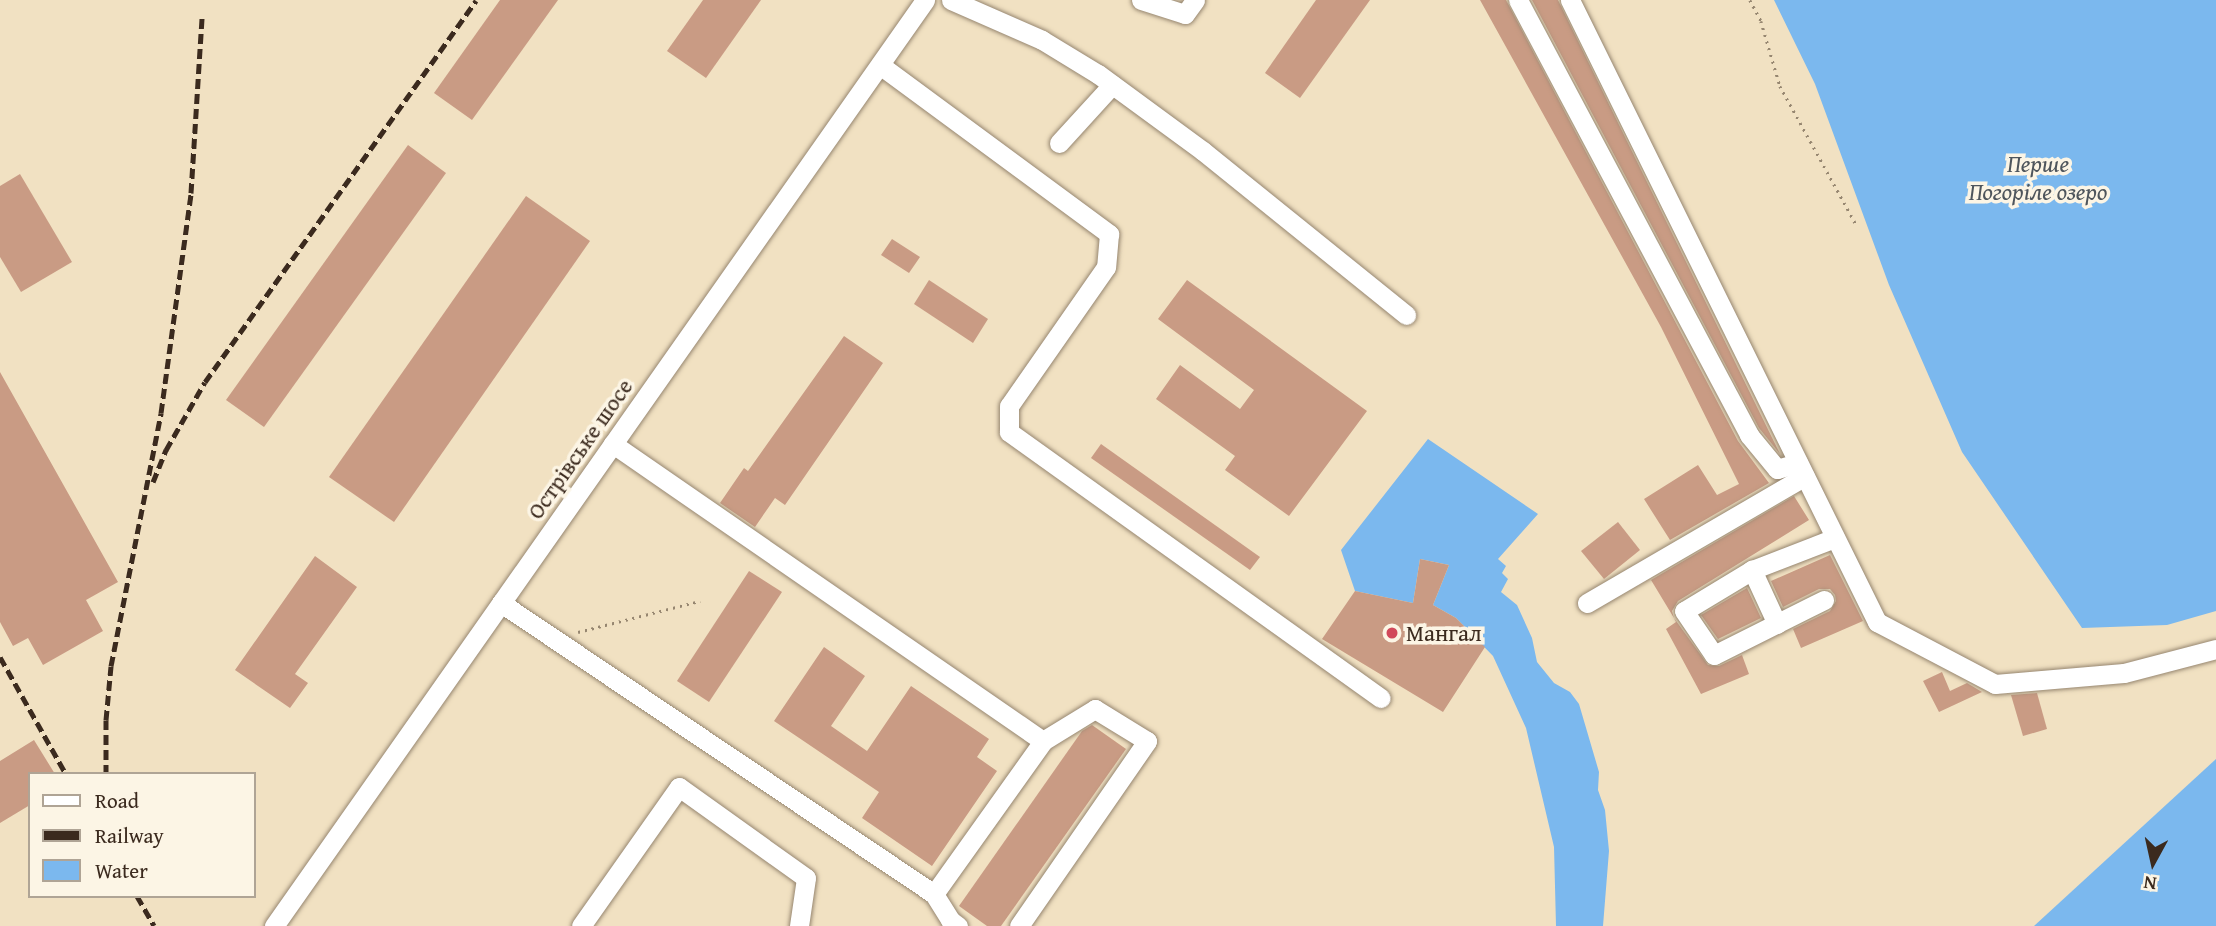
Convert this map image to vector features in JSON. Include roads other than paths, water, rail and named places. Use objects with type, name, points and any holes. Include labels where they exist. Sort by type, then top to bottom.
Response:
[{"type":"street","name":"Острівське шосе","points":[[274,926],[925,0]]},
{"type":"street","points":[[951,0],[1042,40],[1112,85],[1203,151],[1302,235],[1406,315]]},
{"type":"street","points":[[1141,0],[1185,14],[1195,0]]},
{"type":"street","points":[[1518,0],[1749,435],[1777,469],[1801,470]]},
{"type":"street","points":[[1570,0],[1877,622],[1995,684],[2124,673],[2216,649]]},
{"type":"street","points":[[880,65],[1110,234],[1106,267],[1009,406],[1009,432],[1380,698]]},
{"type":"street","points":[[1059,143],[1112,85]]},
{"type":"street","points":[[613,444],[1043,741]]},
{"type":"street","points":[[1587,603],[1801,470]]},
{"type":"street","points":[[1824,600],[1714,655],[1684,611],[1752,570],[1835,538]]},
{"type":"street","points":[[1752,570],[1777,624]]},
{"type":"street","points":[[501,603],[934,894],[950,920],[958,926]]},
{"type":"street","points":[[934,894],[1043,741],[1096,709],[1147,741],[1019,926]]},
{"type":"street","points":[[581,926],[678,787],[806,878],[799,926]]},
{"type":"water","name":"Перше Погоріле озеро","points":[[1774,0],[2216,0],[2216,611],[2167,625],[2082,628],[1962,452],[1889,285],[1815,84]]},
{"type":"water","points":[[1428,439],[1538,514],[1498,559],[1506,566],[1502,573],[1508,579],[1501,592],[1517,605],[1532,638],[1537,662],[1554,683],[1570,692],[1579,704],[1599,772],[1598,790],[1605,810],[1609,851],[1603,926],[1556,926],[1554,847],[1526,728],[1493,656],[1456,618],[1433,605],[1449,565],[1420,559],[1413,603],[1355,591],[1341,550]]},
{"type":"water","points":[[2216,759],[2216,926],[2034,926]]},
{"type":"railway","points":[[153,482],[166,450],[205,382],[476,0]]},
{"type":"railway","points":[[106,772],[106,720],[111,666],[161,413],[191,193],[202,16]]},
{"type":"railway","points":[[0,657],[65,772]]},
{"type":"railway","points":[[138,898],[154,926]]},
{"type":"place","name":"Мангал","points":[[1392,633]]}]
